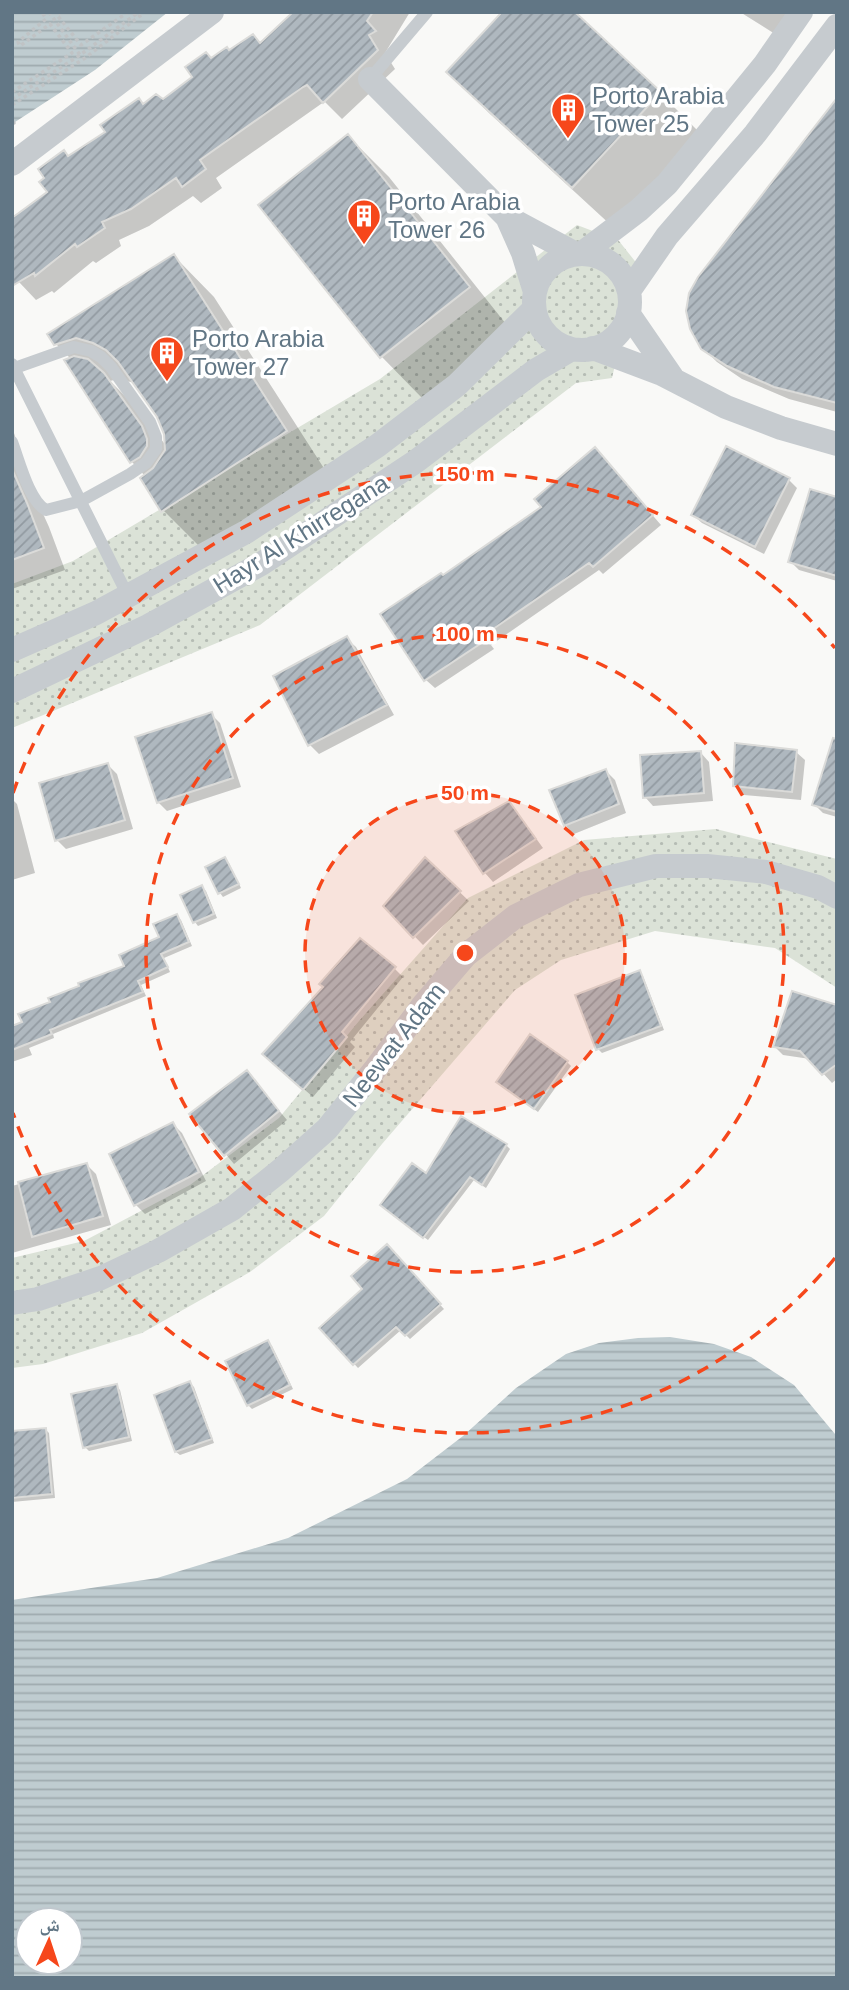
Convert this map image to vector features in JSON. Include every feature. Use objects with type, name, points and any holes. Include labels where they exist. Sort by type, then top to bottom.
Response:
[{"type":"street","points":[[12,164],[212,12]]},
{"type":"street","points":[[534,300],[541,276],[546,270],[559,260],[578,254],[621,225],[667,184],[765,64],[801,12]]},
{"type":"street","points":[[583,349],[616,336],[621,329],[628,302],[667,236],[755,134],[837,26]]},
{"type":"street","points":[[370,79],[507,218],[578,254],[607,261],[621,274],[628,302],[675,381]]},
{"type":"street","points":[[507,218],[523,253],[539,325],[557,342],[648,368],[726,407],[770,424],[837,444]]},
{"type":"street","name":"Hayr Al Khirregana","points":[[12,650],[96,613],[246,532],[377,446],[457,386],[534,300]]},
{"type":"street","name":"Hayr Al Khirregana","points":[[12,691],[149,626],[261,564],[415,462],[536,370],[583,349]]},
{"type":"street","name":"Neewat Adam","points":[[12,1303],[38,1299],[101,1278],[158,1251],[232,1209],[327,1129],[424,1004],[466,955],[516,916],[579,885],[656,866],[707,866],[766,872],[818,887],[837,897]]},
{"type":"lane","points":[[370,79],[427,12]]},
{"type":"lane","points":[[12,442],[39,507],[46,510],[81,501],[146,463],[156,449],[156,437],[149,422],[111,367],[91,351],[74,347],[13,367],[81,501],[128,596]]},
{"type":"path","points":[[12,92],[72,53],[50,24],[20,46],[18,43],[47,19],[42,12]]},
{"type":"path","points":[[49,12],[80,55]]},
{"type":"path","points":[[61,12],[57,15],[82,45],[128,12]]},
{"type":"path","points":[[12,99],[80,55],[138,12]]},
{"type":"path","points":[[12,105],[85,58],[145,12]]},
{"type":"shaded area","points":[[12,12],[168,12],[95,70],[12,124]]},
{"type":"shaded area","points":[[577,225],[619,241],[638,265],[612,378],[576,383],[260,625],[12,728],[12,584],[73,561],[380,379]]},
{"type":"shaded area","points":[[716,829],[837,859],[837,988],[775,948],[655,931],[561,960],[515,990],[382,1144],[324,1216],[250,1272],[142,1333],[43,1364],[12,1368],[12,1258],[84,1241],[190,1185],[279,1118],[359,1021],[468,898],[584,840]]},
{"type":"shaded area","points":[[670,1337],[714,1344],[751,1357],[794,1385],[837,1439],[837,1978],[12,1978],[12,1600],[157,1578],[288,1538],[407,1479],[463,1436],[516,1388],[566,1354],[599,1343]]},
{"type":"building","points":[[293,12],[373,12],[367,21],[376,31],[369,35],[378,50],[323,103],[307,85],[303,87],[200,160],[206,169],[182,187],[176,178],[131,209],[102,222],[105,228],[77,247],[75,244],[35,276],[34,273],[12,286],[12,218],[47,192],[39,182],[44,178],[38,169],[64,150],[68,156],[105,132],[100,125],[139,98],[143,104],[156,94],[163,99],[192,77],[185,67],[206,52],[211,58],[253,34],[260,43]]},
{"type":"building","name":"Porto Arabia Tower 25","points":[[502,12],[575,12],[661,92],[572,188],[446,72]]},
{"type":"building","points":[[837,98],[837,403],[774,387],[727,366],[701,349],[690,329],[686,311],[689,293],[698,277]]},
{"type":"building","name":"Porto Arabia Tower 26","points":[[348,134],[470,287],[380,358],[258,205]]},
{"type":"building","name":"Porto Arabia Tower 27","points":[[174,254],[287,431],[161,512],[140,478],[153,468],[165,450],[164,434],[157,417],[118,362],[106,350],[76,338],[54,345],[47,334]]},
{"type":"building","points":[[74,356],[88,359],[104,373],[142,426],[147,446],[140,457],[130,463],[64,360]]},
{"type":"building","points":[[726,446],[790,478],[755,547],[691,515]]},
{"type":"building","points":[[595,447],[653,515],[593,567],[589,563],[483,636],[486,640],[424,681],[380,614],[441,573],[443,575],[541,507],[534,499]]},
{"type":"building","points":[[12,469],[44,548],[12,560]]},
{"type":"building","points":[[810,489],[837,497],[837,576],[788,562]]},
{"type":"building","points":[[347,636],[387,705],[308,746],[273,676]]},
{"type":"building","points":[[212,712],[233,778],[157,803],[135,737]]},
{"type":"building","points":[[833,738],[837,739],[837,812],[812,805]]},
{"type":"building","points":[[735,743],[797,750],[792,792],[733,786]]},
{"type":"building","points":[[701,751],[704,793],[643,798],[640,755]]},
{"type":"building","points":[[108,763],[125,820],[55,841],[39,783]]},
{"type":"building","points":[[606,769],[619,804],[564,826],[549,790]]},
{"type":"building","points":[[509,801],[536,839],[483,874],[455,831]]},
{"type":"building","points":[[225,857],[239,884],[218,894],[205,867]]},
{"type":"building","points":[[425,857],[461,891],[413,938],[383,906]]},
{"type":"building","points":[[202,885],[214,914],[193,923],[180,895]]},
{"type":"building","points":[[177,914],[189,942],[161,954],[168,967],[138,981],[143,992],[50,1030],[52,1034],[12,1050],[12,1026],[22,1022],[18,1014],[50,1002],[48,998],[79,986],[78,983],[124,966],[119,955],[159,937],[153,924]]},
{"type":"building","points":[[360,938],[396,967],[342,1032],[347,1037],[303,1090],[262,1054],[323,987],[319,984]]},
{"type":"building","points":[[640,970],[661,1026],[596,1050],[575,995]]},
{"type":"building","points":[[792,991],[837,1005],[837,1064],[822,1075],[800,1051],[773,1047]]},
{"type":"building","points":[[530,1034],[568,1061],[534,1109],[496,1082]]},
{"type":"building","points":[[247,1070],[279,1111],[224,1156],[189,1114]]},
{"type":"building","points":[[461,1116],[507,1144],[482,1185],[470,1177],[423,1238],[380,1205],[412,1163],[426,1173]]},
{"type":"building","points":[[173,1122],[199,1172],[134,1206],[109,1154]]},
{"type":"building","points":[[87,1163],[103,1216],[32,1237],[18,1182]]},
{"type":"building","points":[[387,1244],[441,1304],[405,1336],[396,1327],[353,1365],[319,1328],[362,1289],[351,1276]]},
{"type":"building","points":[[268,1340],[290,1385],[247,1406],[225,1361]]},
{"type":"building","points":[[190,1381],[212,1439],[175,1452],[154,1395]]},
{"type":"building","points":[[117,1384],[129,1437],[83,1448],[71,1394]]},
{"type":"building","points":[[46,1428],[52,1494],[12,1498],[12,1431]]},
{"type":"place","name":"Porto Arabia Tower 25","points":[[568,140]]},
{"type":"place","name":"Porto Arabia Tower 26","points":[[364,246]]},
{"type":"place","name":"Porto Arabia Tower 27","points":[[167,383]]}]
